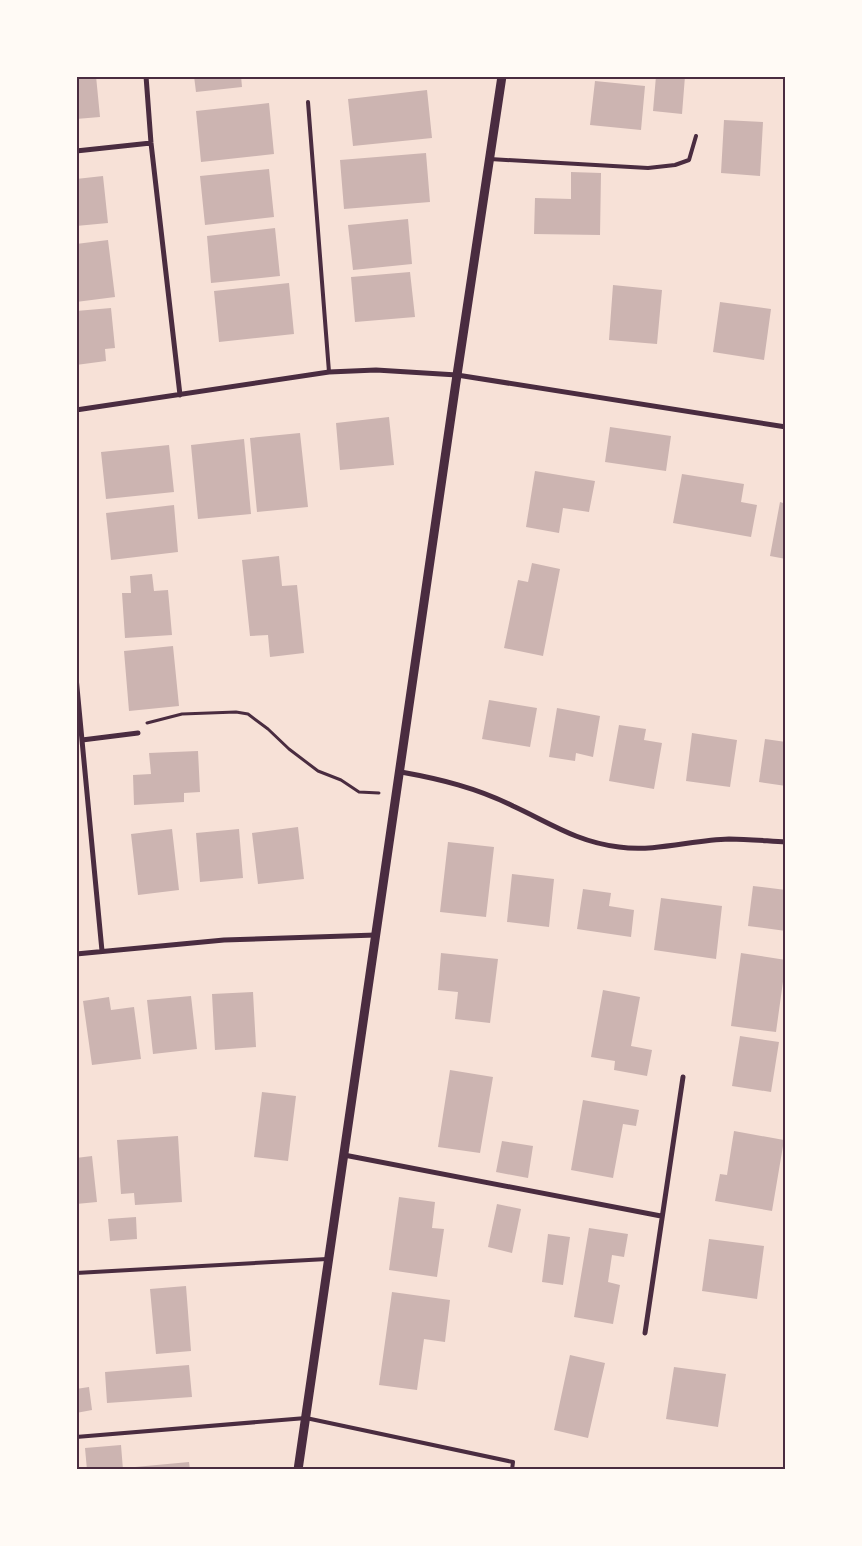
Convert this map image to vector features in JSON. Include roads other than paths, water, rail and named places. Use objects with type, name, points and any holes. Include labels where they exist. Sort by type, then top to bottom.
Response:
[{"type":"street","points":[[146,76],[151,144],[180,395]]},
{"type":"street","points":[[298,1470],[502,76]]},
{"type":"street","points":[[76,151],[151,144]]},
{"type":"street","points":[[76,410],[329,372],[376,370],[457,375],[786,427]]},
{"type":"street","points":[[76,677],[102,951]]},
{"type":"street","points":[[82,740],[138,733]]},
{"type":"street","points":[[401,772],[437,778],[471,788],[586,840],[618,847],[644,849],[728,839],[786,842]]},
{"type":"street","points":[[76,954],[224,940],[376,935]]},
{"type":"street","points":[[645,1333],[683,1077]]},
{"type":"street","points":[[344,1155],[661,1216]]},
{"type":"lane","points":[[308,102],[329,372]]},
{"type":"lane","points":[[490,159],[648,168],[675,166],[689,160],[696,136]]},
{"type":"lane","points":[[76,1273],[330,1259]]},
{"type":"lane","points":[[76,1437],[306,1418],[513,1462],[512,1470]]}]
